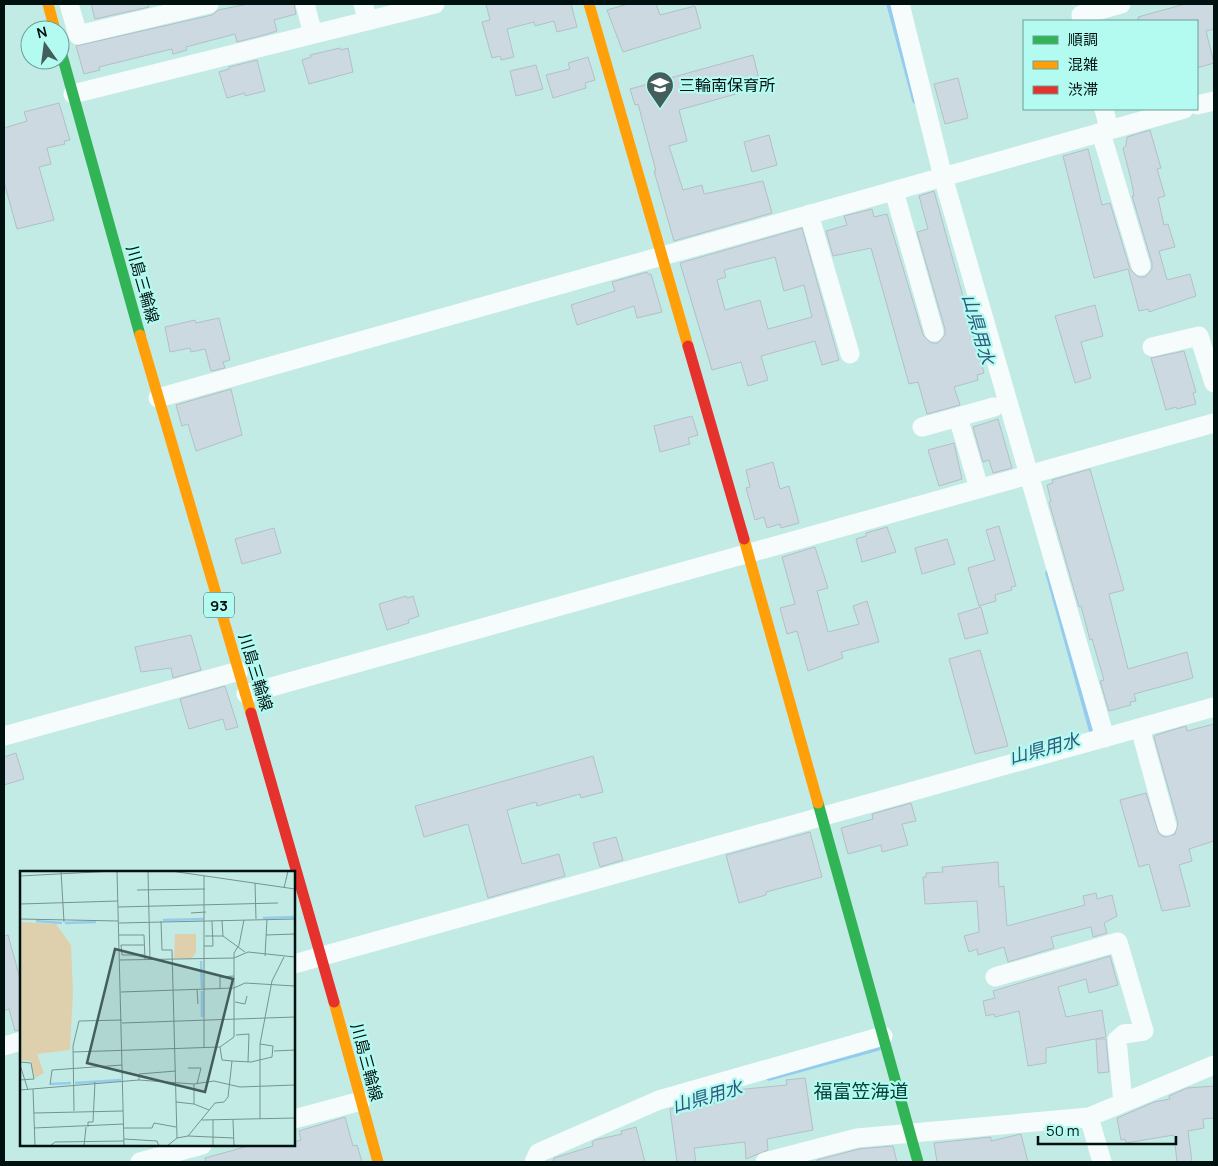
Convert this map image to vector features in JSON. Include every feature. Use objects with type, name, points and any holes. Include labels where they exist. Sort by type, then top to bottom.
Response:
[{"type":"street","points":[[48,4],[52,20]]},
{"type":"street","points":[[69,4],[78,35],[209,4]]},
{"type":"street","points":[[305,4],[313,34]]},
{"type":"street","points":[[73,94],[313,34],[366,12],[435,4]]},
{"type":"street","points":[[589,4],[664,255],[918,1162]]},
{"type":"street","points":[[900,4],[943,177],[1027,474],[1105,738]]},
{"type":"street","points":[[1082,20],[1081,15],[1121,4]]},
{"type":"street","name":"川島三輪線","points":[[66,70],[158,398],[322,956],[378,1162]]},
{"type":"street","points":[[1198,105],[1214,101]]},
{"type":"street","points":[[1104,110],[1105,131],[1141,266]]},
{"type":"street","points":[[158,398],[1180,110]]},
{"type":"street","points":[[894,191],[934,332]]},
{"type":"street","points":[[809,214],[850,354]]},
{"type":"street","points":[[1152,347],[1200,336],[1214,383]]},
{"type":"street","points":[[922,427],[994,407]]},
{"type":"street","points":[[958,417],[979,488]]},
{"type":"street","points":[[246,694],[749,555],[1027,474],[1214,423]]},
{"type":"street","points":[[4,736],[239,671]]},
{"type":"street","points":[[295,964],[1214,707]]},
{"type":"street","points":[[1140,728],[1167,826]]},
{"type":"street","points":[[995,977],[1118,942],[1144,1031],[1124,1034],[1118,1040],[1123,1103]]},
{"type":"street","points":[[534,1162],[538,1153],[659,1100],[883,1036]]},
{"type":"street","points":[[4,1046],[20,1041]]},
{"type":"street","points":[[765,1162],[857,1138],[1090,1117],[1214,1065]]},
{"type":"street","points":[[295,1119],[361,1101]]},
{"type":"street","points":[[1090,1117],[1102,1162]]},
{"type":"street","points":[[140,1162],[198,1146]]},
{"type":"building","points":[[91,4],[148,4],[149,7],[95,19]]},
{"type":"building","points":[[248,4],[294,4],[296,14],[274,20],[277,31],[264,35],[237,42],[235,34],[186,47],[187,50],[173,54],[172,49],[99,67],[100,70],[84,74],[76,46],[212,15],[218,10]]},
{"type":"building","points":[[486,4],[571,4],[577,27],[557,32],[554,21],[535,26],[534,22],[507,29],[514,57],[501,60],[500,56],[492,58],[482,22],[490,20]]},
{"type":"building","points":[[628,4],[656,4],[660,15],[695,6],[701,28],[623,52],[607,10]]},
{"type":"building","points":[[1185,4],[1214,4],[1214,29],[1206,31],[1214,63],[1198,68],[1198,20],[1139,20],[1138,17]]},
{"type":"building","points":[[340,48],[341,50],[348,48],[353,72],[309,84],[302,60],[311,57],[310,55]]},
{"type":"building","points":[[753,55],[761,87],[679,110],[687,141],[669,146],[683,190],[702,185],[704,194],[763,181],[772,213],[674,241],[654,171],[656,171],[638,104],[635,105],[630,89]]},
{"type":"building","points":[[588,57],[595,80],[585,83],[586,88],[553,98],[546,75],[570,69],[568,63]]},
{"type":"building","points":[[257,60],[265,91],[245,96],[245,93],[227,98],[219,72],[229,69],[229,67]]},
{"type":"building","points":[[536,65],[543,89],[516,96],[510,71]]},
{"type":"building","points":[[958,78],[968,118],[945,124],[934,84]]},
{"type":"building","points":[[59,103],[70,140],[64,141],[65,144],[47,148],[51,164],[39,167],[54,220],[17,229],[4,182],[4,128],[27,121],[24,112]]},
{"type":"building","points":[[1150,130],[1161,168],[1157,169],[1165,196],[1158,198],[1164,225],[1168,224],[1175,247],[1159,251],[1167,280],[1190,274],[1196,296],[1149,312],[1148,309],[1139,311],[1128,269],[1094,278],[1063,156],[1088,149],[1102,205],[1110,203],[1130,269],[1138,277],[1145,277],[1152,269],[1152,263],[1132,196],[1134,196],[1132,184],[1123,148],[1126,146],[1127,137]]},
{"type":"building","points":[[769,135],[777,165],[752,172],[744,142]]},
{"type":"building","points":[[934,191],[984,373],[977,375],[978,380],[954,387],[960,405],[927,414],[918,382],[909,384],[871,248],[833,256],[826,231],[847,225],[844,216],[872,209],[874,217],[887,214],[923,335],[931,343],[938,343],[945,335],[945,329],[917,232],[928,229],[919,196]]},
{"type":"building","points":[[802,228],[839,360],[822,365],[815,341],[761,356],[768,380],[748,386],[741,362],[712,370],[680,263]],"holes":[[[775,257],[784,291],[804,285],[812,317],[768,329],[760,300],[725,310],[717,280],[726,277],[724,270]]]},
{"type":"building","points":[[647,272],[651,274],[662,312],[637,318],[634,306],[577,325],[571,305],[615,291],[612,282]]},
{"type":"building","points":[[1095,305],[1103,336],[1081,342],[1091,378],[1075,383],[1055,316]]},
{"type":"building","points":[[219,318],[230,360],[223,362],[225,368],[211,371],[205,349],[191,352],[190,348],[170,352],[165,327],[195,320],[196,323]]},
{"type":"building","points":[[1184,351],[1196,392],[1193,393],[1196,404],[1166,410],[1151,358]]},
{"type":"building","points":[[231,389],[242,435],[196,451],[188,424],[182,426],[176,405]]},
{"type":"building","points":[[692,416],[698,435],[688,438],[690,444],[660,452],[654,426]]},
{"type":"building","points":[[998,419],[1012,468],[993,473],[989,460],[983,462],[973,427]]},
{"type":"building","points":[[954,443],[962,479],[939,486],[928,450]]},
{"type":"building","points":[[773,462],[780,489],[789,486],[799,523],[781,528],[780,524],[767,528],[764,517],[755,520],[746,488],[750,487],[746,470]]},
{"type":"building","points":[[1090,469],[1124,590],[1109,594],[1128,669],[1187,652],[1193,678],[1134,694],[1136,701],[1130,702],[1131,705],[1109,711],[1100,681],[1104,680],[1081,606],[1079,607],[1049,502],[1051,501],[1047,485],[1053,483],[1052,480]]},
{"type":"building","points":[[999,526],[1016,586],[1011,587],[1012,590],[995,595],[996,601],[979,606],[968,568],[995,560],[986,530]]},
{"type":"building","points":[[887,527],[896,552],[862,562],[856,539],[866,536],[866,533]]},
{"type":"building","points":[[274,528],[281,553],[242,564],[235,539]]},
{"type":"building","points":[[947,539],[955,564],[922,574],[915,548]]},
{"type":"building","points":[[815,547],[828,588],[817,591],[828,632],[859,624],[853,606],[867,601],[879,642],[841,652],[843,658],[808,671],[797,631],[787,634],[780,608],[795,604],[782,557]]},
{"type":"building","points":[[406,596],[407,598],[413,596],[419,616],[408,620],[409,623],[387,630],[379,604]]},
{"type":"building","points":[[981,607],[988,633],[965,639],[958,614]]},
{"type":"building","points":[[191,635],[201,670],[173,678],[171,668],[141,672],[135,647]]},
{"type":"building","points":[[980,650],[1008,746],[975,754],[949,659]]},
{"type":"building","points":[[225,686],[238,727],[226,730],[223,719],[189,729],[180,699]]},
{"type":"building","points":[[1214,724],[1214,841],[1189,849],[1192,861],[1179,865],[1190,906],[1162,911],[1149,864],[1139,867],[1120,800],[1146,793],[1159,834],[1165,837],[1175,834],[1178,823],[1154,737],[1186,726],[1187,731]]},
{"type":"building","points":[[16,753],[24,779],[4,785],[4,757]]},
{"type":"building","points":[[593,756],[603,792],[581,798],[580,794],[537,806],[536,802],[507,810],[522,864],[559,854],[565,876],[488,898],[468,824],[424,837],[415,806]]},
{"type":"building","points":[[911,803],[916,821],[902,824],[908,845],[882,852],[881,845],[848,854],[841,828],[873,819],[872,814]]},
{"type":"building","points":[[810,832],[822,877],[766,892],[766,895],[739,903],[726,855]]},
{"type":"building","points":[[616,837],[623,860],[600,867],[593,843]]},
{"type":"building","points":[[998,862],[999,887],[1004,886],[1007,926],[1085,905],[1083,896],[1096,893],[1097,899],[1112,895],[1117,916],[1104,923],[1107,933],[1093,937],[1091,927],[1051,937],[1054,948],[1008,962],[1004,947],[978,955],[977,949],[969,952],[964,936],[979,932],[977,901],[925,904],[923,877],[926,877],[926,873],[943,872],[942,867]]},
{"type":"building","points":[[8,935],[20,978],[20,1030],[15,1031],[9,1009],[4,1011],[4,936]]},
{"type":"building","points":[[1110,956],[1118,985],[1089,993],[1086,979],[1058,987],[1066,1017],[1102,1010],[1106,1037],[1046,1048],[1046,1063],[1028,1066],[1019,1011],[995,1017],[994,1014],[986,1016],[983,1001],[995,998],[993,991]]},
{"type":"building","points":[[1096,1039],[1106,1039],[1109,1072],[1098,1073]]},
{"type":"building","points":[[805,1078],[813,1130],[767,1139],[768,1150],[746,1159],[745,1142],[694,1148],[696,1162],[677,1162],[670,1109],[715,1103],[714,1096],[731,1094],[731,1091],[787,1085],[786,1080]]},
{"type":"building","points":[[1214,1086],[1214,1118],[1203,1119],[1204,1128],[1188,1131],[1192,1162],[1177,1162],[1174,1135],[1126,1143],[1125,1139],[1121,1140],[1117,1118],[1154,1102],[1170,1099],[1169,1096],[1187,1088]]},
{"type":"building","points":[[345,1117],[353,1146],[357,1145],[362,1162],[206,1162],[205,1158],[248,1146],[295,1146],[295,1142],[301,1140],[299,1131]]},
{"type":"building","points":[[636,1127],[645,1162],[553,1162],[554,1158],[593,1146],[592,1142],[595,1140],[622,1134],[621,1131]]},
{"type":"building","points":[[1021,1134],[1028,1162],[937,1162],[934,1143],[991,1137],[991,1141]]},
{"type":"building","points":[[893,1146],[897,1162],[817,1162],[817,1160],[859,1149]]},
{"type":"waterway","name":"山県用水","points":[[889,4],[915,101]]},
{"type":"waterway","name":"山県用水","points":[[1048,573],[1092,732],[1092,735],[1089,736]]},
{"type":"waterway","name":"山県用水","points":[[769,1078],[878,1048]]},
{"type":"traffic: fast","points":[[66,70],[140,335]]},
{"type":"traffic: fast","points":[[818,803],[918,1162]]},
{"type":"traffic: slow","points":[[48,4],[52,20]]},
{"type":"traffic: slow","points":[[589,4],[688,346]]},
{"type":"traffic: slow","points":[[140,335],[251,713]]},
{"type":"traffic: slow","points":[[744,539],[818,803]]},
{"type":"traffic: slow","points":[[334,1002],[378,1162]]},
{"type":"traffic: jam","points":[[688,346],[744,539]]},
{"type":"traffic: jam","points":[[251,713],[334,1002]]},
{"type":"place","name":"三輪南保育所","points":[[660,109]]},
{"type":"district","name":"福富笠海道","points":[[861,1091]]}]
